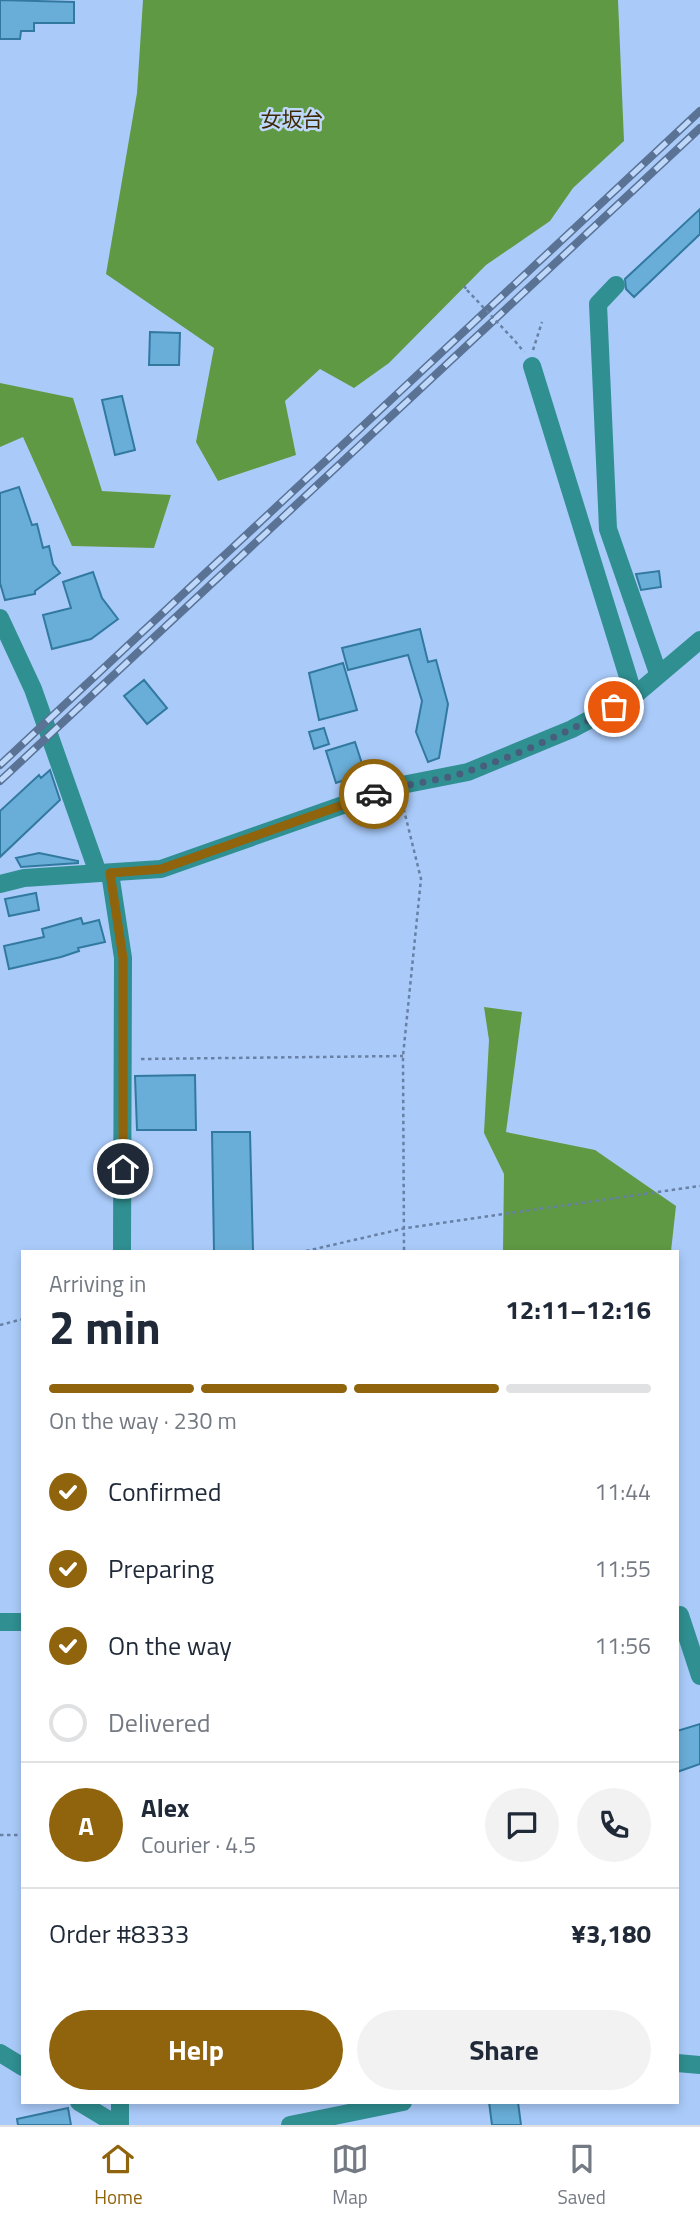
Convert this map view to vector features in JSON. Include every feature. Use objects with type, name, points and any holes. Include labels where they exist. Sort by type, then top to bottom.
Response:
[{"type":"street","points":[[616,285],[598,304],[608,529],[658,673]]},
{"type":"street","points":[[531,360],[634,696]]},
{"type":"street","points":[[0,618],[33,689],[104,873],[123,958],[122,1250]]},
{"type":"street","points":[[0,884],[24,878],[161,869],[397,786],[468,772],[572,729],[634,696],[700,640]]},
{"type":"street","points":[[680,1615],[700,1676]]},
{"type":"street","points":[[0,1622],[21,1622]]},
{"type":"street","points":[[0,2053],[21,2066]]},
{"type":"street","points":[[679,2063],[700,2064]]},
{"type":"street","points":[[82,2104],[118,2125],[120,2104]]},
{"type":"street","points":[[290,2125],[392,2104]]},
{"type":"path","points":[[464,286],[522,350]]},
{"type":"path","points":[[531,360],[542,322]]},
{"type":"path","points":[[397,786],[417,852],[421,879],[403,1056],[404,1250]]},
{"type":"path","points":[[123,1059],[403,1056]]},
{"type":"path","points":[[310,1250],[406,1228],[700,1186]]},
{"type":"path","points":[[0,1325],[21,1320]]},
{"type":"path","points":[[0,1835],[21,1835]]},
{"type":"green space","points":[[143,0],[618,0],[624,141],[573,188],[550,221],[486,265],[389,363],[354,388],[320,369],[285,401],[296,455],[218,481],[196,442],[214,348],[106,274],[137,93]]},
{"type":"green space","points":[[0,383],[73,398],[102,491],[171,495],[154,548],[72,546],[23,437],[0,447]]},
{"type":"green space","points":[[484,1007],[522,1012],[506,1132],[595,1150],[676,1206],[671,1250],[503,1250],[504,1174],[484,1133],[489,1040]]},
{"type":"building","points":[[0,0],[74,2],[74,23],[34,23],[34,31],[21,31],[20,39],[0,39]]},
{"type":"building","points":[[700,209],[700,234],[634,297],[626,289],[625,279]]},
{"type":"building","points":[[150,332],[180,333],[179,365],[149,365]]},
{"type":"building","points":[[122,396],[135,450],[115,455],[102,400]]},
{"type":"building","points":[[19,487],[32,525],[37,524],[43,548],[49,546],[53,564],[60,573],[35,591],[35,594],[5,600],[0,583],[0,493]]},
{"type":"building","points":[[659,571],[661,587],[641,590],[636,574]]},
{"type":"building","points":[[93,572],[102,598],[118,619],[91,639],[52,649],[43,615],[71,608],[63,582]]},
{"type":"building","points":[[420,629],[428,662],[436,660],[448,704],[439,758],[428,762],[416,732],[422,701],[408,655],[348,670],[342,648]]},
{"type":"building","points":[[343,663],[357,710],[319,720],[309,673]]},
{"type":"building","points":[[144,680],[167,708],[147,724],[124,696]]},
{"type":"building","points":[[324,728],[329,744],[314,749],[309,732]]},
{"type":"building","points":[[355,742],[365,773],[336,783],[326,751]]},
{"type":"building","points":[[50,770],[60,800],[0,857],[0,811],[39,775],[41,778]]},
{"type":"building","points":[[39,853],[78,863],[21,867],[16,858]]},
{"type":"building","points":[[36,893],[39,910],[9,916],[5,899]]},
{"type":"building","points":[[81,918],[83,924],[99,920],[105,942],[78,948],[79,951],[61,957],[9,969],[4,946],[44,937],[42,929]]},
{"type":"building","points":[[195,1075],[196,1130],[137,1130],[135,1076]]},
{"type":"building","points":[[212,1132],[250,1132],[253,1250],[214,1250]]},
{"type":"building","points":[[700,1724],[700,1764],[679,1771],[679,1730]]},
{"type":"building","points":[[489,2104],[518,2104],[521,2125],[492,2125]]},
{"type":"building","points":[[68,2108],[71,2125],[18,2125],[17,2119]]},
{"type":"railway","points":[[0,765],[700,111]]},
{"type":"railway","points":[[0,781],[700,128]]},
{"type":"way so far","points":[[374,794],[397,786],[468,772],[572,729],[614,707]]},
{"type":"district","name":"女坂台","points":[[292,119]]},
{"type":"route","points":[[123,1169],[123,958],[110,873],[161,869],[374,794]]}]
